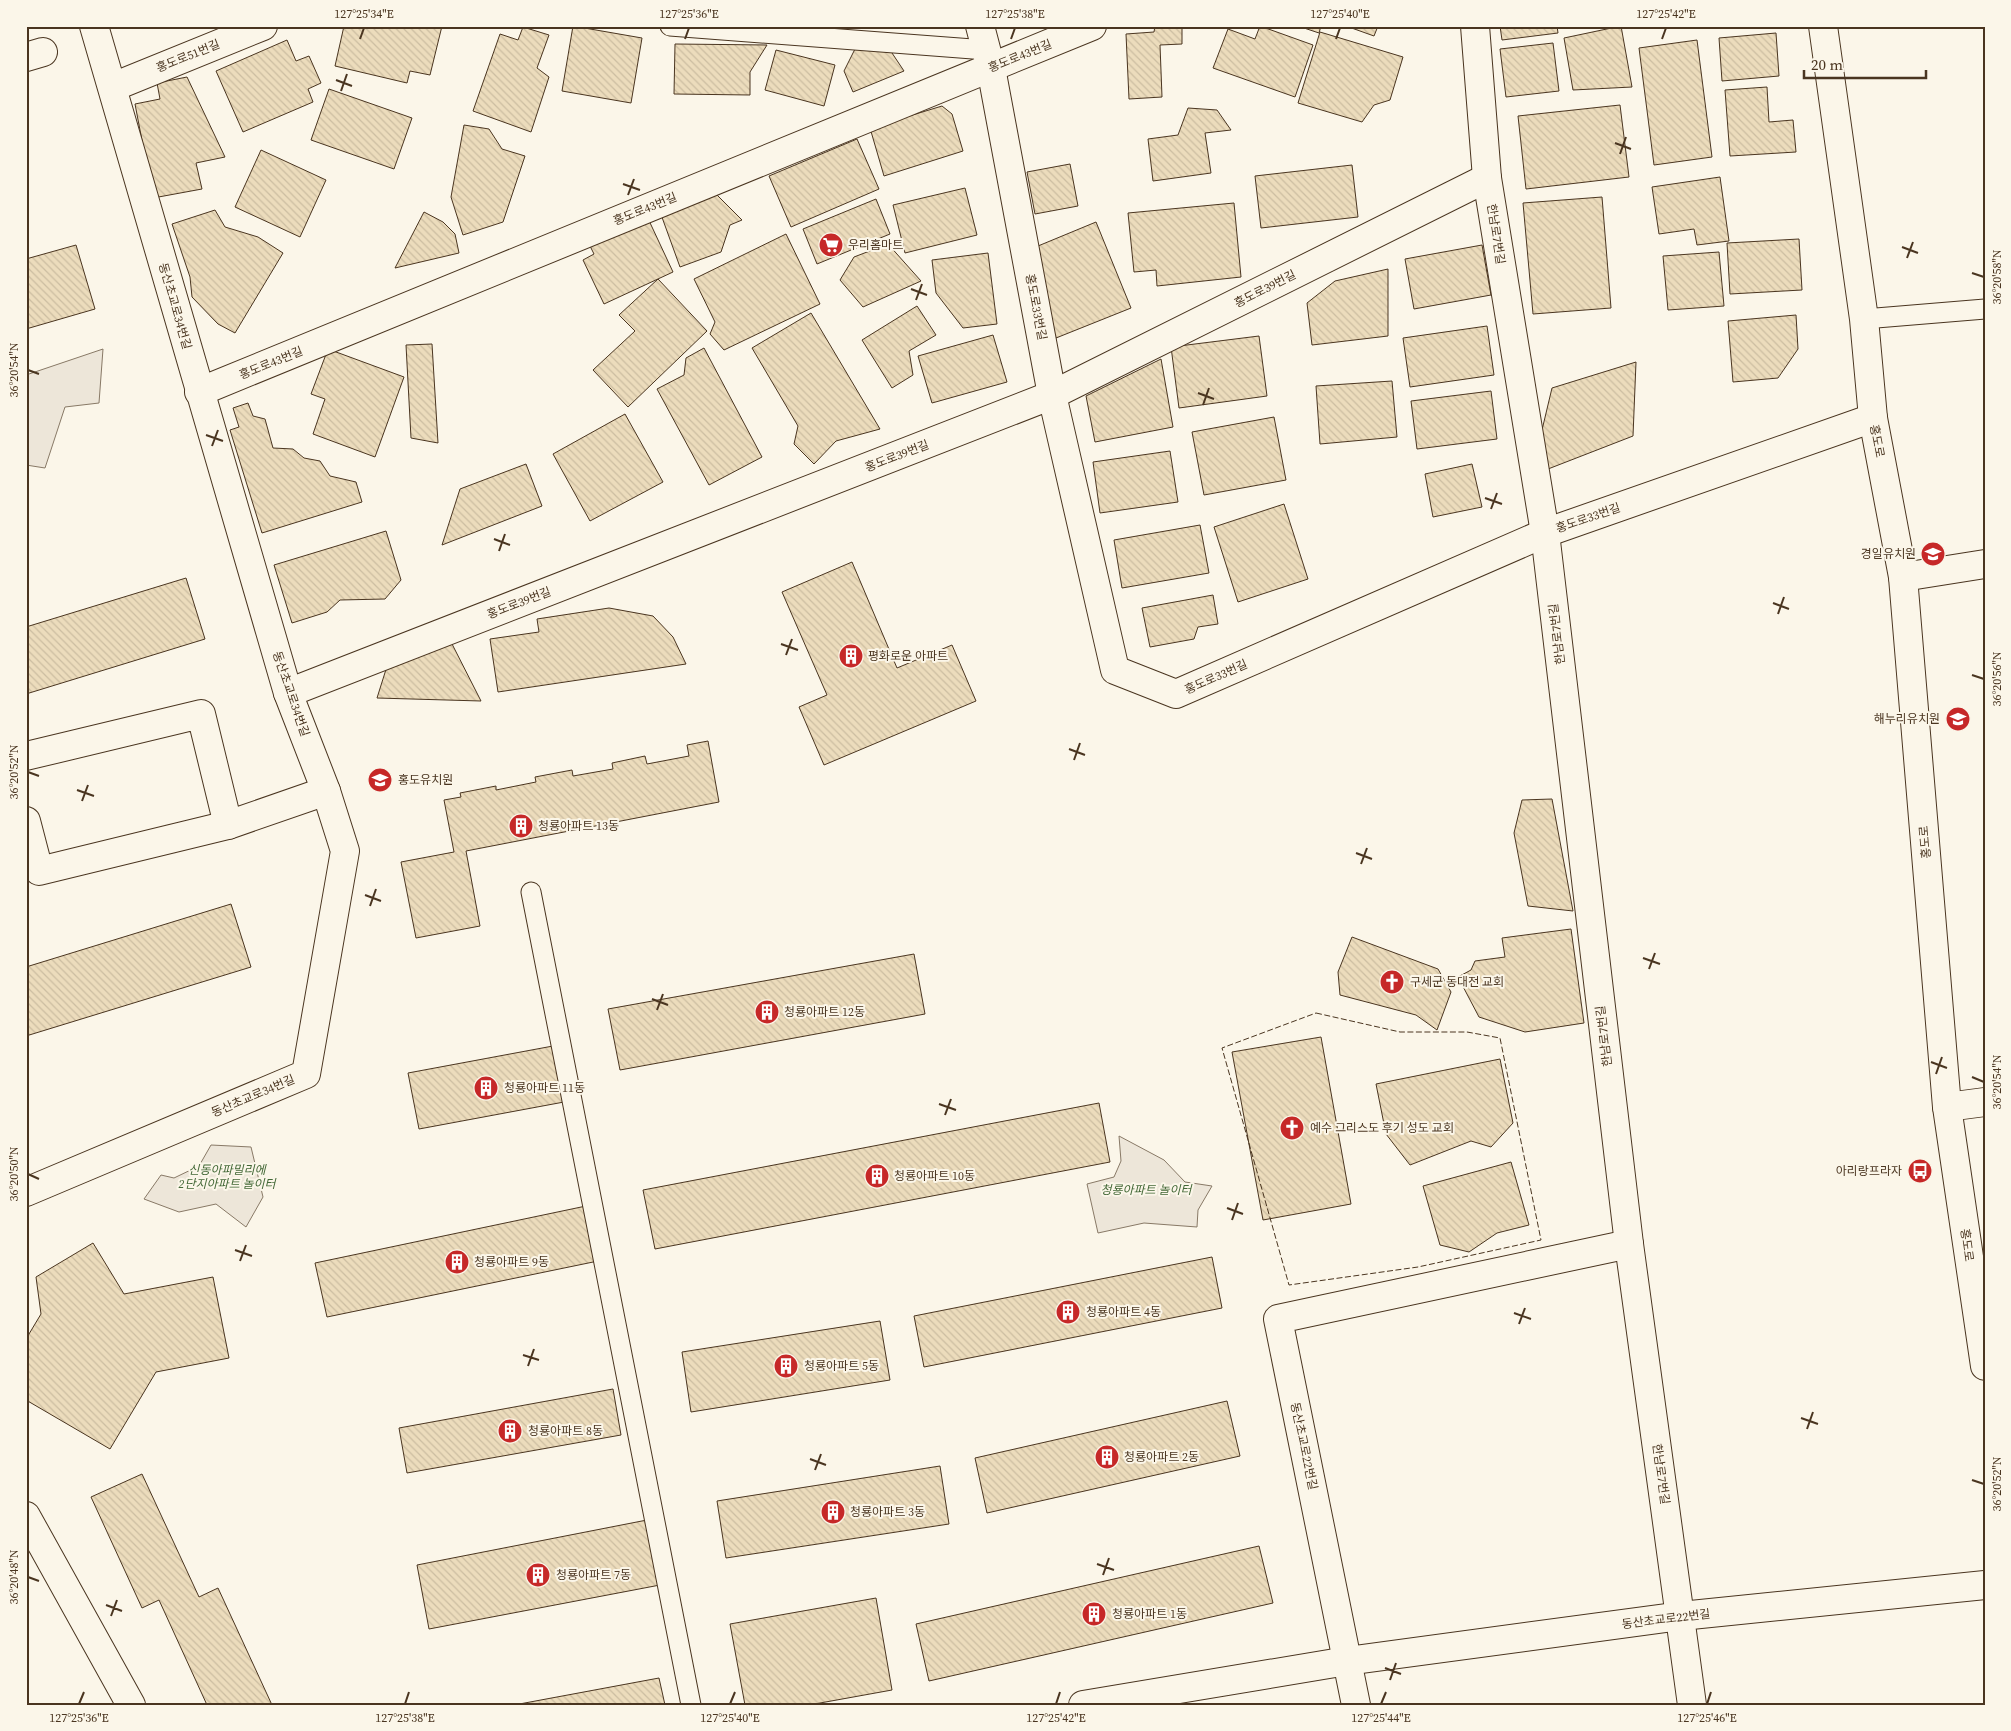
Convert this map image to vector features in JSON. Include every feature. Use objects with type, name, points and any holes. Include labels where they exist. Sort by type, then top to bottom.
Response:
[{"type":"street","name":"동산초교로34번길","points":[[26,1192],[306,1074],[345,851],[326,791],[288,693],[94,26]]},
{"type":"street","name":"홍도로51번길","points":[[113,87],[263,26]]},
{"type":"street","name":"홍도로43번길","points":[[199,392],[985,48],[1092,26]]},
{"type":"street","name":"한남로7번길","points":[[1475,26],[1487,178],[1545,533],[1629,1244],[1692,1705]]},
{"type":"street","name":"홍도로","points":[[1823,26],[1864,319],[1873,418],[1903,577],[1946,1107],[1985,1366]]},
{"type":"street","name":"홍도로33번길","points":[[985,48],[1052,395],[1115,670],[1176,694],[1545,533],[1873,418]]},
{"type":"street","name":"홍도로39번길","points":[[288,693],[1052,395],[1487,178]]},
{"type":"street","points":[[1903,577],[1985,564]]},
{"type":"street","points":[[26,756],[201,714],[228,825]]},
{"type":"street","points":[[26,821],[32,873],[228,825],[326,791]]},
{"type":"street","points":[[1946,1107],[1985,1102]]},
{"type":"street","name":"동산초교로22번길","points":[[1348,1661],[1278,1319],[1629,1244]]},
{"type":"street","points":[[26,1516],[131,1705]]},
{"type":"street","name":"동산초교로22번길","points":[[1082,1705],[1348,1661],[1681,1616],[1985,1585]]},
{"type":"street","points":[[1348,1661],[1356,1705]]},
{"type":"lane","points":[[670,26],[985,48]]},
{"type":"lane","points":[[1864,319],[1985,309]]},
{"type":"lane","points":[[531,892],[691,1705]]},
{"type":"green space","points":[[103,349],[99,403],[65,407],[45,468],[26,465],[26,375]]},
{"type":"green space","name":"청룡아파트 놀이터","points":[[1119,1136],[1164,1160],[1185,1182],[1212,1186],[1198,1210],[1197,1227],[1144,1223],[1098,1233],[1087,1184],[1114,1177],[1121,1161]]},
{"type":"green space","name":"신동아파밀리에 2단지아파트 놀이터","points":[[211,1145],[251,1147],[263,1197],[246,1227],[216,1204],[179,1212],[144,1199],[161,1175],[174,1178],[199,1166]]},
{"type":"building","points":[[344,26],[442,26],[430,75],[410,71],[407,83],[335,66]]},
{"type":"building","points":[[573,26],[642,38],[631,103],[562,91]]},
{"type":"building","points":[[1155,26],[1182,26],[1182,44],[1160,45],[1162,97],[1129,99],[1126,34],[1154,32]]},
{"type":"building","points":[[1260,26],[1313,45],[1295,97],[1213,68],[1228,29],[1255,39]]},
{"type":"building","points":[[1298,26],[1321,26],[1319,33]]},
{"type":"building","points":[[1346,26],[1378,26],[1374,36]]},
{"type":"building","points":[[1500,26],[1557,26],[1558,33],[1502,40]]},
{"type":"building","points":[[1621,26],[1632,87],[1573,90],[1564,38]]},
{"type":"building","points":[[523,27],[549,35],[537,68],[549,77],[531,132],[473,111],[500,34],[518,40]]},
{"type":"building","points":[[1320,32],[1403,57],[1390,100],[1374,105],[1362,122],[1298,103]]},
{"type":"building","points":[[1776,33],[1779,76],[1722,81],[1719,38]]},
{"type":"building","points":[[287,40],[296,61],[309,56],[321,83],[308,89],[313,102],[243,132],[216,71]]},
{"type":"building","points":[[1697,40],[1712,157],[1654,165],[1639,48]]},
{"type":"building","points":[[1553,43],[1559,91],[1506,97],[1500,49]]},
{"type":"building","points":[[675,44],[767,45],[750,72],[750,95],[674,94]]},
{"type":"building","points":[[855,49],[890,50],[904,71],[853,92],[844,71]]},
{"type":"building","points":[[776,50],[835,65],[824,106],[765,90]]},
{"type":"building","points":[[187,77],[225,157],[196,163],[202,189],[153,198],[135,104],[160,99],[157,83]]},
{"type":"building","points":[[1767,87],[1769,122],[1793,120],[1796,152],[1730,156],[1725,90]]},
{"type":"building","points":[[329,89],[412,118],[394,169],[311,140]]},
{"type":"building","points":[[1620,105],[1629,177],[1526,189],[1518,116]]},
{"type":"building","points":[[942,106],[952,114],[963,151],[884,176],[870,128]]},
{"type":"building","points":[[1188,108],[1217,110],[1231,130],[1205,133],[1211,173],[1153,181],[1148,139],[1178,135]]},
{"type":"building","points":[[464,125],[489,129],[502,149],[525,156],[503,222],[463,235],[451,197]]},
{"type":"building","points":[[857,139],[879,189],[791,227],[769,176]]},
{"type":"building","points":[[261,150],[326,180],[300,237],[235,207]]},
{"type":"building","points":[[1070,164],[1078,206],[1035,214],[1027,172]]},
{"type":"building","points":[[1352,165],[1358,217],[1261,228],[1255,176]]},
{"type":"building","points":[[1720,177],[1729,241],[1697,245],[1694,229],[1659,234],[1652,187]]},
{"type":"building","points":[[965,188],[977,235],[905,253],[893,205]]},
{"type":"building","points":[[712,190],[742,220],[730,225],[721,252],[680,267],[659,209]]},
{"type":"building","points":[[1602,197],[1611,308],[1533,314],[1523,203]]},
{"type":"building","points":[[876,199],[890,234],[817,264],[803,229]]},
{"type":"building","points":[[1234,203],[1241,277],[1157,286],[1156,270],[1134,272],[1128,213]]},
{"type":"building","points":[[215,210],[225,227],[258,237],[283,253],[235,333],[218,324],[192,297],[190,277],[172,224]]},
{"type":"building","points":[[424,212],[443,222],[455,234],[459,253],[395,268]]},
{"type":"building","points":[[645,212],[673,272],[604,304],[583,260],[594,254],[587,240]]},
{"type":"building","points":[[1096,222],[1131,308],[1056,338],[1039,296],[1038,246]]},
{"type":"building","points":[[786,234],[820,304],[724,350],[710,334],[715,322],[694,279]]},
{"type":"building","points":[[1799,239],[1802,290],[1730,294],[1727,243]]},
{"type":"building","points":[[888,244],[921,281],[863,307],[840,280],[854,257]]},
{"type":"building","points":[[76,245],[95,309],[26,329],[26,259]]},
{"type":"building","points":[[1482,245],[1491,295],[1414,309],[1405,259]]},
{"type":"building","points":[[1719,252],[1724,306],[1668,310],[1663,256]]},
{"type":"building","points":[[988,253],[997,324],[963,328],[936,293],[932,260]]},
{"type":"building","points":[[1388,269],[1388,336],[1312,345],[1307,303],[1335,281]]},
{"type":"building","points":[[658,279],[707,331],[628,407],[593,370],[635,331],[619,315]]},
{"type":"building","points":[[917,306],[936,335],[909,351],[913,375],[892,388],[862,340]]},
{"type":"building","points":[[811,313],[880,429],[836,441],[814,464],[794,444],[798,426],[752,348]]},
{"type":"building","points":[[1796,315],[1798,349],[1778,378],[1733,382],[1728,321]]},
{"type":"building","points":[[1487,326],[1494,375],[1410,387],[1403,338]]},
{"type":"building","points":[[993,335],[1007,382],[932,403],[918,356]]},
{"type":"building","points":[[1259,336],[1267,396],[1179,408],[1171,347]]},
{"type":"building","points":[[432,344],[438,443],[411,438],[406,345]]},
{"type":"building","points":[[704,348],[762,457],[709,485],[657,389],[684,375],[686,358]]},
{"type":"building","points":[[328,349],[404,377],[375,457],[313,434],[325,399],[311,394]]},
{"type":"building","points":[[1161,359],[1173,427],[1095,442],[1086,396]]},
{"type":"building","points":[[1636,362],[1633,436],[1548,469],[1542,430],[1552,388]]},
{"type":"building","points":[[1392,381],[1397,437],[1320,444],[1316,386]]},
{"type":"building","points":[[1491,391],[1497,439],[1417,449],[1411,401]]},
{"type":"building","points":[[248,403],[253,416],[265,419],[273,448],[293,449],[304,458],[320,461],[330,476],[356,482],[362,502],[262,533],[230,430],[239,427],[233,408]]},
{"type":"building","points":[[625,414],[663,482],[590,521],[553,454]]},
{"type":"building","points":[[1274,417],[1286,480],[1204,495],[1192,432]]},
{"type":"building","points":[[1170,451],[1178,502],[1100,513],[1093,462]]},
{"type":"building","points":[[526,464],[542,506],[442,545],[460,489]]},
{"type":"building","points":[[1472,464],[1482,507],[1433,517],[1425,474]]},
{"type":"building","points":[[1284,504],[1308,579],[1238,602],[1214,527]]},
{"type":"building","points":[[1200,525],[1209,573],[1122,588],[1114,540]]},
{"type":"building","points":[[386,531],[401,580],[385,599],[340,600],[327,612],[292,623],[274,565]]},
{"type":"building","name":"평화로운 아파트","points":[[852,562],[897,668],[952,645],[976,701],[824,765],[799,707],[827,695],[782,592]]},
{"type":"building","points":[[186,578],[205,639],[26,694],[26,627]]},
{"type":"building","points":[[1213,595],[1218,624],[1198,627],[1194,639],[1150,647],[1142,608]]},
{"type":"building","points":[[609,608],[653,616],[673,637],[686,664],[498,692],[490,639],[539,632],[537,619]]},
{"type":"building","points":[[450,640],[481,701],[377,698],[388,663]]},
{"type":"building","name":"청룡아파트 13동","points":[[708,741],[719,802],[466,851],[480,926],[416,938],[401,862],[454,852],[444,800],[461,797],[460,793],[496,786],[496,790],[536,782],[535,777],[572,770],[573,776],[613,769],[612,763],[645,756],[647,764],[689,756],[687,745]]},
{"type":"building","points":[[1552,799],[1573,911],[1528,906],[1514,833],[1522,800]]},
{"type":"building","points":[[231,904],[251,967],[26,1036],[26,967]]},
{"type":"building","points":[[1571,929],[1584,1023],[1525,1032],[1479,1017],[1458,977],[1471,970],[1475,961],[1505,957],[1502,938]]},
{"type":"building","name":"구세군 동대전 교회","points":[[1352,937],[1438,969],[1451,992],[1437,1030],[1416,1015],[1340,995],[1338,972]]},
{"type":"building","name":"청룡아파트 12동","points":[[914,954],[925,1014],[620,1070],[608,1009]]},
{"type":"building","name":"예수 그리스도 후기 성도 교회","points":[[1321,1037],[1351,1204],[1263,1220],[1232,1052]]},
{"type":"building","name":"청룡아파트 11동","points":[[553,1046],[564,1102],[419,1129],[408,1073]]},
{"type":"building","name":"예수 그리스도 후기 성도 교회","points":[[1500,1059],[1513,1123],[1491,1147],[1471,1141],[1410,1165],[1386,1134],[1376,1084]]},
{"type":"building","name":"청룡아파트 10동","points":[[1099,1103],[1110,1162],[655,1249],[643,1190]]},
{"type":"building","points":[[1511,1162],[1529,1225],[1497,1233],[1469,1252],[1440,1245],[1423,1186]]},
{"type":"building","name":"청룡아파트 9동","points":[[586,1206],[598,1261],[327,1317],[315,1263]]},
{"type":"building","points":[[93,1243],[124,1294],[213,1277],[229,1358],[156,1372],[110,1449],[26,1400],[26,1339],[41,1314],[36,1277]]},
{"type":"building","name":"청룡아파트 4동","points":[[1212,1257],[1222,1308],[924,1367],[914,1316]]},
{"type":"building","name":"청룡아파트 5동","points":[[880,1321],[890,1380],[691,1412],[682,1352]]},
{"type":"building","name":"청룡아파트 8동","points":[[613,1389],[621,1435],[407,1473],[399,1428]]},
{"type":"building","name":"청룡아파트 2동","points":[[1227,1401],[1240,1456],[987,1513],[975,1458]]},
{"type":"building","name":"청룡아파트 3동","points":[[940,1466],[949,1524],[726,1558],[717,1501]]},
{"type":"building","points":[[142,1474],[199,1597],[218,1588],[272,1705],[207,1705],[159,1600],[142,1608],[91,1497]]},
{"type":"building","name":"청룡아파트 7동","points":[[647,1520],[660,1585],[429,1629],[417,1565]]},
{"type":"building","name":"청룡아파트 1동","points":[[1259,1546],[1273,1603],[929,1681],[916,1624]]},
{"type":"building","points":[[876,1598],[892,1690],[809,1705],[745,1705],[730,1624]]},
{"type":"building","points":[[659,1678],[665,1705],[514,1705]]},
{"type":"fence","points":[[1316,1013],[1400,1032],[1467,1032],[1500,1038],[1541,1240],[1418,1267],[1289,1285],[1222,1048],[1316,1013]]},
{"type":"place","name":"우리홈마트","points":[[831,245]]},
{"type":"place","name":"경일유치원","points":[[1933,554]]},
{"type":"place","name":"평화로운 아파트","points":[[851,656]]},
{"type":"place","name":"해누리유치원","points":[[1958,719]]},
{"type":"place","name":"홍도유치원","points":[[380,780]]},
{"type":"place","name":"청룡아파트 13동","points":[[521,826]]},
{"type":"place","name":"구세군 동대전 교회","points":[[1392,982]]},
{"type":"place","name":"청룡아파트 12동","points":[[767,1012]]},
{"type":"place","name":"청룡아파트 11동","points":[[486,1088]]},
{"type":"place","name":"예수 그리스도 후기 성도 교회","points":[[1292,1128]]},
{"type":"place","name":"아리랑프라자","points":[[1920,1171]]},
{"type":"place","name":"청룡아파트 10동","points":[[877,1176]]},
{"type":"place","name":"청룡아파트 9동","points":[[457,1262]]},
{"type":"place","name":"청룡아파트 4동","points":[[1068,1312]]},
{"type":"place","name":"청룡아파트 5동","points":[[786,1366]]},
{"type":"place","name":"청룡아파트 8동","points":[[510,1431]]},
{"type":"place","name":"청룡아파트 2동","points":[[1107,1457]]},
{"type":"place","name":"청룡아파트 3동","points":[[833,1512]]},
{"type":"place","name":"청룡아파트 7동","points":[[538,1575]]},
{"type":"place","name":"청룡아파트 1동","points":[[1094,1614]]}]
